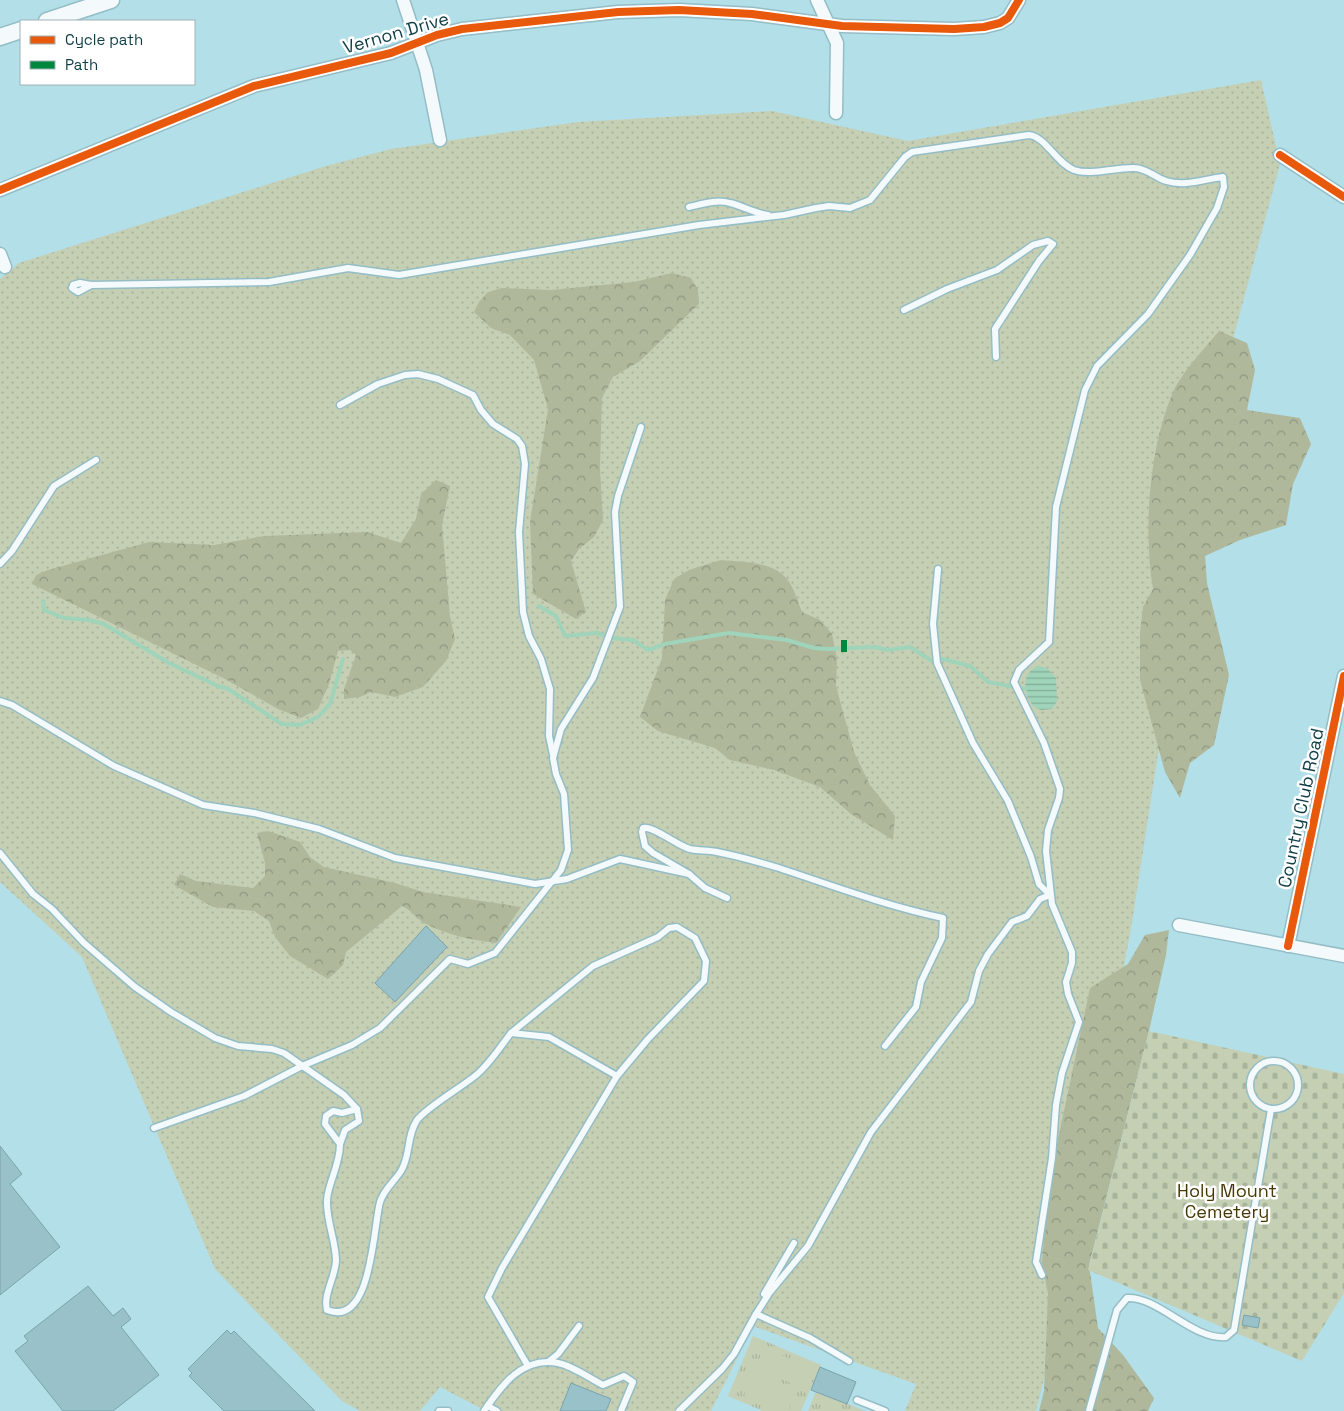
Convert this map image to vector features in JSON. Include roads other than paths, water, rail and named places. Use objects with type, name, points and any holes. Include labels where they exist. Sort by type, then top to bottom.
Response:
[{"type":"street","points":[[50,20],[111,0]]},
{"type":"street","points":[[403,0],[426,70],[440,140]]},
{"type":"street","points":[[817,0],[837,43],[836,113]]},
{"type":"street","name":"Vernon Drive","points":[[0,190],[254,86],[390,53],[418,42],[462,29],[626,12],[705,11],[752,14],[827,25],[954,29],[984,27],[1000,23],[1008,18],[1018,0]]},
{"type":"street","points":[[0,37],[20,30]]},
{"type":"street","points":[[1280,155],[1344,196]]},
{"type":"street","points":[[0,254],[5,267]]},
{"type":"street","name":"Country Club Road","points":[[1288,946],[1340,711],[1344,676]]},
{"type":"street","points":[[1179,925],[1344,956]]},
{"type":"lane","points":[[91,285],[269,282],[348,268],[400,275],[699,225],[774,216],[829,206],[850,208],[870,200],[905,157],[912,152],[1029,135],[1039,138],[1059,160],[1076,170],[1137,168],[1165,181],[1187,184],[1223,177],[1224,186],[1217,208],[1190,255],[1148,314],[1098,366],[1084,390],[1056,507],[1049,642],[1019,670],[1014,682],[1044,744],[1060,789],[1059,798],[1048,830],[1046,852],[1050,895],[1072,952],[1072,963],[1066,982],[1068,994],[1079,1015],[1079,1022],[1062,1073],[1056,1105],[1052,1158],[1036,1262],[1042,1275]]},
{"type":"lane","points":[[690,207],[720,201],[754,213],[774,216]]},
{"type":"lane","points":[[904,310],[946,289],[996,270],[1033,245],[1048,241],[1053,244],[1038,261],[995,329],[996,357]]},
{"type":"lane","points":[[154,1128],[244,1096],[302,1066],[352,1045],[380,1028],[450,959],[468,964],[495,954],[560,870],[568,850],[564,794],[556,774],[549,736],[548,682],[541,659],[529,636],[523,612],[519,532],[525,464],[522,446],[517,439],[493,424],[481,410],[473,395],[438,379],[418,374],[405,375],[378,384],[340,405]]},
{"type":"lane","points":[[553,758],[561,729],[593,678],[620,607],[615,512],[618,496],[641,427]]},
{"type":"lane","points":[[0,564],[12,550],[54,486],[96,460]]},
{"type":"lane","points":[[938,569],[933,624],[937,663],[973,743],[1008,801],[1031,857],[1039,884],[1050,895]]},
{"type":"lane","points":[[0,700],[12,704],[114,766],[203,805],[254,813],[319,829],[395,858],[535,884],[577,876],[620,859],[689,874]]},
{"type":"lane","points":[[727,898],[705,888],[689,874],[653,853],[645,846],[643,828],[654,829],[666,838],[690,849],[715,852],[770,866],[835,889],[943,918],[942,938],[921,982],[916,1007],[885,1046]]},
{"type":"lane","points":[[0,853],[34,894],[52,909],[84,943],[149,997],[214,1038],[238,1046],[272,1049],[284,1053],[344,1095],[357,1109],[359,1120],[345,1130],[340,1144],[336,1173],[327,1199],[336,1260],[333,1278],[325,1303],[327,1310],[337,1314],[348,1310],[357,1300],[367,1276],[374,1245],[380,1202],[387,1187],[401,1170],[410,1133],[418,1118],[477,1075],[512,1033],[593,966],[658,937],[669,928],[677,927],[695,938],[706,961],[704,981],[648,1039],[617,1076],[502,1268],[488,1297],[528,1366]]},
{"type":"lane","points":[[679,1411],[722,1369],[734,1354],[770,1292],[808,1246],[871,1132],[971,1002],[979,971],[988,954],[1012,922],[1027,916],[1040,899],[1050,895]]},
{"type":"lane","points":[[512,1033],[549,1037],[617,1076]]},
{"type":"lane","points":[[1276,1061],[1288,1065],[1295,1073],[1298,1088],[1291,1102],[1284,1107],[1271,1108],[1260,1105],[1253,1097],[1250,1084],[1256,1069],[1262,1064],[1276,1061]]},
{"type":"lane","points":[[1089,1411],[1117,1310],[1127,1298],[1140,1299],[1208,1335],[1218,1338],[1231,1335],[1236,1319],[1271,1108]]},
{"type":"lane","points":[[340,1144],[325,1124],[326,1116],[333,1111],[342,1113],[357,1109]]},
{"type":"lane","points":[[756,1314],[761,1300],[794,1243]]},
{"type":"lane","points":[[756,1314],[810,1338],[849,1361]]},
{"type":"lane","points":[[548,1362],[558,1354],[579,1326]]},
{"type":"lane","points":[[497,1411],[486,1409],[514,1373],[528,1366],[548,1362],[559,1363],[603,1385],[624,1376],[632,1382],[621,1411]]},
{"type":"lane","points":[[857,1400],[885,1411]]},
{"type":"lane","points":[[439,1411],[448,1411]]},
{"type":"waterway","points":[[43,601],[44,610],[64,618],[89,620],[104,624],[169,663],[228,689],[282,724],[300,725],[318,717],[330,704],[343,659]]},
{"type":"waterway","points":[[539,606],[556,616],[565,636],[597,633],[611,638],[633,640],[648,650],[665,644],[729,633],[787,640],[814,648],[874,647],[888,650],[910,647],[932,661],[943,659],[970,666],[988,682],[1026,689]]},
{"type":"park label","name":"Holy Mount Cemetery","points":[[1227,1201]]}]
